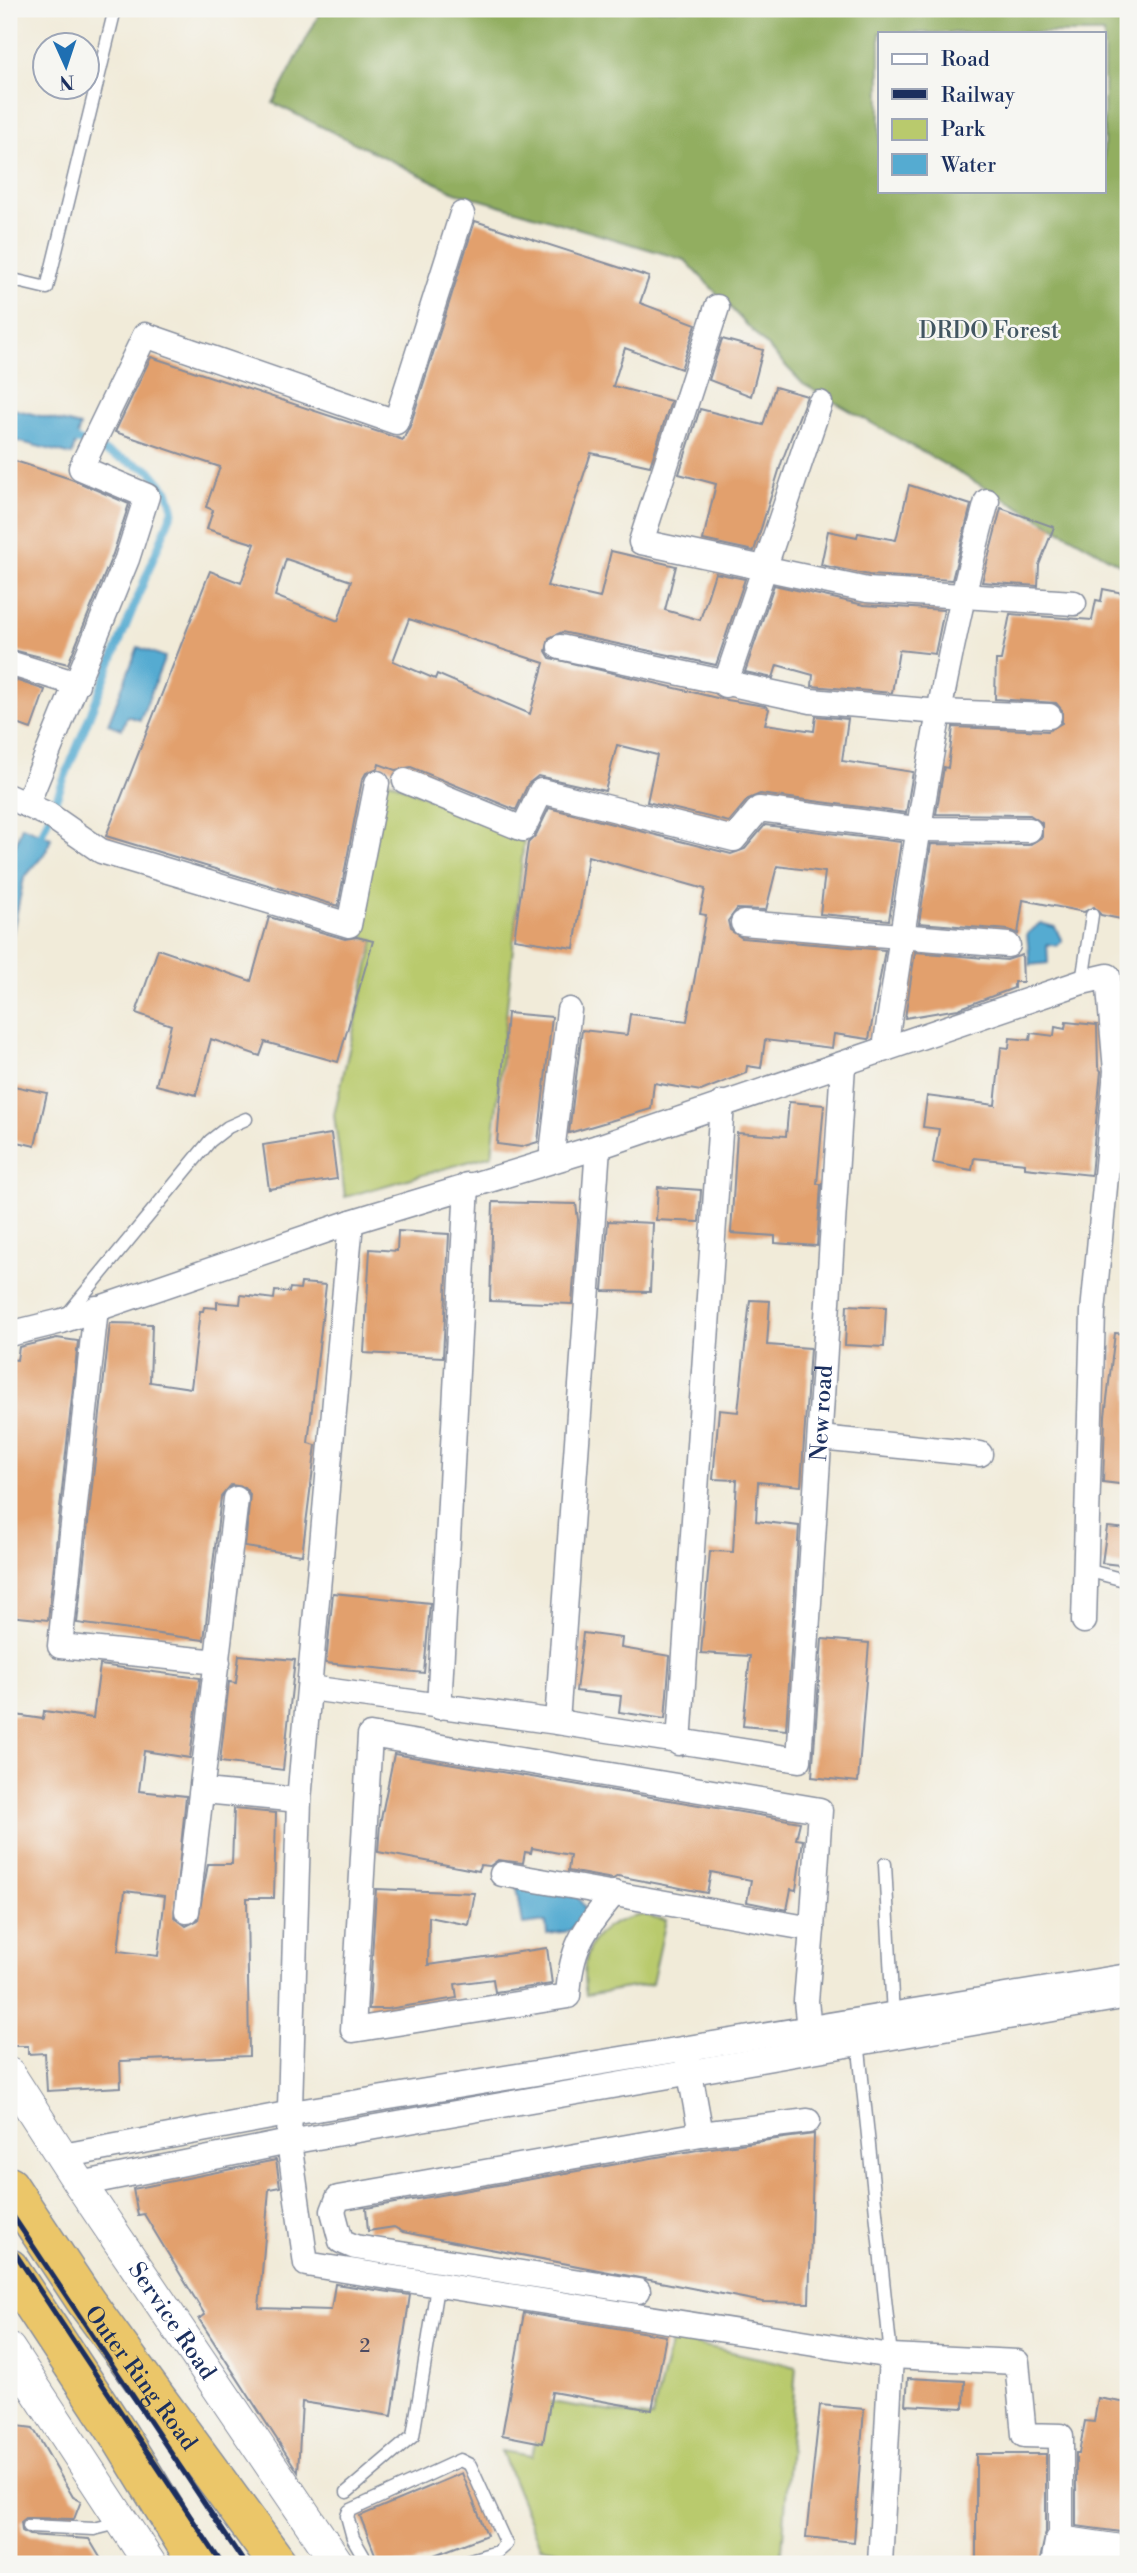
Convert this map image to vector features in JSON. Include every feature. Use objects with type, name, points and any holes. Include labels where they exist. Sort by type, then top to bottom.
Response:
[{"type":"highway","name":"Outer Ring Road","points":[[9,2186],[86,2302],[278,2564]]},
{"type":"highway","name":"Outer Ring Road","points":[[9,2268],[119,2435],[198,2564]]},
{"type":"street","points":[[377,783],[349,925],[100,851],[28,805],[127,559],[147,496],[81,468],[145,335],[396,422],[463,214]]},
{"type":"street","points":[[717,307],[641,542],[867,590],[1074,603]]},
{"type":"street","points":[[725,685],[820,403]]},
{"type":"street","points":[[885,1048],[916,829],[961,598],[987,500]]},
{"type":"street","points":[[560,647],[725,685],[811,701],[940,712],[1049,716]]},
{"type":"street","points":[[9,663],[77,684]]},
{"type":"street","points":[[405,781],[523,830],[541,791],[734,839],[759,810],[916,829],[1029,830]]},
{"type":"street","points":[[743,923],[1009,945]]},
{"type":"street","points":[[9,1334],[62,1321],[351,1222],[598,1146],[1082,982],[1108,976],[1116,1071],[1093,1312],[1084,1621]]},
{"type":"street","points":[[551,1161],[569,1010]]},
{"type":"street","name":"New road","points":[[679,1742],[799,1760],[842,1065]]},
{"type":"street","points":[[310,1688],[557,1722],[679,1742],[722,1103]]},
{"type":"street","points":[[557,1722],[598,1146]]},
{"type":"street","points":[[439,1707],[467,1185]]},
{"type":"street","points":[[351,1222],[299,1800],[292,2113],[289,2142],[306,2264],[437,2287],[891,2356],[1017,2362],[1024,2435],[1061,2436],[1059,2553],[1128,2552]]},
{"type":"street","points":[[96,1308],[60,1646],[218,1662]]},
{"type":"street","points":[[820,1438],[980,1454]]},
{"type":"street","points":[[187,1911],[204,1791],[236,1499]]},
{"type":"street","points":[[614,1893],[581,1936],[569,1965],[568,1996],[353,2030],[370,1735],[820,1810],[806,2001],[809,2029]]},
{"type":"street","points":[[204,1791],[299,1800]]},
{"type":"street","points":[[502,1874],[812,1929]]},
{"type":"street","points":[[79,2184],[688,2061],[809,2029],[858,2033],[893,2016],[1128,1976]]},
{"type":"street","points":[[63,2156],[292,2113],[688,2061],[858,2033],[1128,1996]]},
{"type":"street","points":[[688,2061],[701,2134]]},
{"type":"street","name":"Service Road","points":[[9,2074],[79,2184],[340,2550]]},
{"type":"street","points":[[638,2291],[355,2247],[341,2241],[333,2211],[338,2198],[701,2134],[808,2121]]},
{"type":"street","points":[[9,2349],[150,2564]]},
{"type":"street","points":[[880,2564],[891,2356]]},
{"type":"lane","points":[[9,279],[47,288],[115,9]]},
{"type":"lane","points":[[1082,982],[1092,915]]},
{"type":"lane","points":[[62,1321],[210,1141],[228,1127],[246,1119]]},
{"type":"lane","points":[[1086,1570],[1128,1581]]},
{"type":"lane","points":[[885,1864],[893,2016]]},
{"type":"lane","points":[[858,2033],[891,2356]]},
{"type":"lane","points":[[347,2492],[413,2436],[437,2287]]},
{"type":"lane","points":[[368,2564],[340,2550],[349,2511],[454,2462],[465,2460],[470,2465],[506,2544],[497,2552],[457,2564]]},
{"type":"lane","points":[[29,2526],[94,2529],[124,2522]]},
{"type":"green space","name":"DRDO Forest","points":[[322,9],[1128,9],[1128,569],[803,384],[685,260],[455,192],[273,103]]},
{"type":"green space","points":[[385,779],[524,839],[492,1155],[345,1197],[334,1115],[374,941],[355,932]]},
{"type":"green space","points":[[1128,1042],[1128,1183],[1121,1183]]},
{"type":"green space","points":[[643,1915],[666,1920],[652,1984],[586,1995],[585,1964],[594,1941],[613,1924]]},
{"type":"green space","points":[[672,2339],[796,2366],[781,2564],[620,2564],[540,2546],[501,2451],[532,2456],[544,2401],[652,2418]]},
{"type":"water","points":[[9,408],[80,426],[72,455],[9,439]]},
{"type":"water","points":[[138,647],[165,657],[140,720],[127,716],[122,729],[108,724]]},
{"type":"water","points":[[22,826],[51,838],[46,852],[24,878],[9,949],[9,864]]},
{"type":"water","points":[[1040,923],[1055,927],[1062,941],[1057,946],[1047,944],[1048,963],[1030,965],[1027,934]]},
{"type":"water","points":[[517,1887],[578,1897],[587,1912],[569,1931],[547,1934],[546,1922],[523,1925]]},
{"type":"building","points":[[475,221],[649,277],[640,303],[696,324],[681,369],[625,348],[613,386],[671,401],[650,466],[591,453],[547,586],[600,598],[611,551],[676,566],[665,610],[700,620],[715,573],[745,579],[716,665],[562,632],[549,638],[546,651],[550,658],[721,699],[765,706],[769,709],[765,724],[814,731],[816,716],[848,719],[842,761],[913,772],[906,813],[760,794],[748,799],[729,822],[647,802],[657,755],[617,745],[605,791],[538,776],[528,784],[516,810],[411,767],[395,770],[379,764],[378,768],[366,773],[362,780],[338,906],[106,836],[210,571],[241,583],[255,544],[207,529],[213,510],[206,507],[220,467],[115,432],[151,357],[403,440],[410,426]],"holes":[[[286,559],[351,581],[338,621],[275,596]],[[409,619],[544,663],[530,714],[437,674],[435,679],[393,661]]]},
{"type":"building","points":[[722,339],[763,350],[751,396],[709,380]]},
{"type":"building","points":[[775,387],[807,396],[782,461],[754,551],[703,540],[716,484],[679,474],[700,409],[763,425]]},
{"type":"building","points":[[9,459],[71,479],[129,504],[113,554],[68,664],[9,649]]},
{"type":"building","points":[[909,485],[971,505],[952,580],[869,575],[821,565],[828,531],[857,537],[858,533],[896,540]]},
{"type":"building","points":[[1001,508],[1054,527],[1039,565],[1038,586],[982,582]]},
{"type":"building","points":[[774,585],[864,605],[944,610],[935,654],[899,650],[892,693],[812,686],[813,675],[777,665],[773,678],[745,672]]},
{"type":"building","points":[[1103,589],[1128,594],[1126,920],[1101,915],[1094,907],[1084,912],[1023,900],[1018,934],[1009,930],[919,923],[931,844],[1029,845],[1042,837],[1042,823],[1030,815],[936,814],[944,767],[948,768],[953,727],[1048,731],[1062,723],[1062,710],[1056,703],[995,699],[996,660],[1001,660],[1010,614],[1092,620],[1096,600],[1101,601]]},
{"type":"building","points":[[9,678],[45,690],[31,729],[9,721]]},
{"type":"building","points":[[549,808],[731,854],[745,849],[765,825],[901,842],[889,920],[820,914],[825,872],[777,866],[766,910],[737,909],[728,921],[730,930],[742,938],[885,950],[869,1039],[834,1034],[832,1048],[765,1040],[761,1068],[747,1066],[746,1073],[701,1091],[654,1083],[651,1109],[569,1133],[582,1030],[627,1035],[630,1014],[687,1021],[706,915],[700,914],[705,889],[588,856],[574,948],[514,939],[528,843],[536,835]]},
{"type":"building","points":[[269,917],[345,939],[357,937],[373,941],[338,1062],[265,1042],[260,1056],[211,1039],[196,1095],[156,1085],[171,1025],[136,1013],[158,949],[251,981]]},
{"type":"building","points":[[915,952],[1007,960],[1022,955],[1023,982],[1014,982],[1014,988],[958,1009],[905,1018]]},
{"type":"building","points":[[507,1013],[552,1017],[538,1142],[521,1147],[497,1144]]},
{"type":"building","points":[[1066,1022],[1097,1025],[1098,1067],[1101,1071],[1091,1175],[1025,1168],[1025,1163],[974,1158],[972,1170],[933,1163],[939,1129],[923,1127],[927,1096],[995,1105],[1001,1047],[1009,1048],[1010,1038],[1030,1040],[1031,1033],[1054,1036],[1055,1027],[1065,1029]]},
{"type":"building","points":[[9,1085],[47,1093],[35,1146],[9,1140]]},
{"type":"building","points":[[789,1102],[824,1105],[817,1184],[821,1184],[817,1246],[775,1243],[775,1236],[731,1233],[737,1133],[786,1136]]},
{"type":"building","points":[[331,1134],[337,1179],[269,1189],[263,1145]]},
{"type":"building","points":[[658,1187],[701,1190],[699,1222],[656,1220]]},
{"type":"building","points":[[493,1202],[576,1204],[578,1220],[572,1304],[490,1301]]},
{"type":"building","points":[[608,1221],[653,1223],[650,1292],[603,1291]]},
{"type":"building","points":[[398,1231],[449,1234],[443,1357],[364,1353],[370,1249],[397,1251]]},
{"type":"building","points":[[301,1283],[326,1285],[308,1443],[316,1445],[302,1555],[245,1547],[250,1494],[244,1487],[231,1485],[221,1497],[204,1640],[77,1623],[110,1323],[152,1324],[150,1382],[191,1388],[200,1311],[203,1311],[204,1307],[217,1308],[217,1302],[240,1304],[241,1295],[274,1299],[275,1291],[289,1292],[290,1288],[300,1289]]},
{"type":"building","points":[[750,1300],[770,1301],[767,1345],[810,1348],[801,1486],[758,1482],[756,1521],[799,1526],[786,1730],[743,1726],[750,1656],[701,1653],[710,1551],[733,1552],[737,1480],[713,1479],[719,1410],[738,1412]]},
{"type":"building","points":[[847,1305],[886,1307],[884,1347],[845,1345]]},
{"type":"building","points":[[1115,1333],[1128,1334],[1128,1485],[1103,1482],[1105,1416]]},
{"type":"building","points":[[57,1338],[78,1341],[48,1620],[9,1616],[9,1359],[17,1360],[19,1347]]},
{"type":"building","points":[[1107,1527],[1128,1529],[1128,1566],[1102,1563]]},
{"type":"building","points":[[333,1593],[430,1603],[424,1673],[326,1663]]},
{"type":"building","points":[[583,1633],[622,1638],[621,1648],[670,1656],[665,1719],[619,1712],[621,1696],[576,1691]]},
{"type":"building","points":[[822,1639],[869,1643],[858,1782],[812,1777]]},
{"type":"building","points":[[239,1655],[295,1660],[283,1770],[220,1762],[229,1682],[236,1683]]},
{"type":"building","points":[[100,1665],[200,1678],[190,1758],[144,1751],[139,1791],[186,1796],[174,1917],[186,1926],[198,1920],[208,1864],[232,1864],[234,1809],[276,1813],[274,1898],[247,1898],[249,2056],[120,2061],[121,2087],[47,2091],[45,2053],[28,2054],[28,2046],[11,2046],[9,1714],[43,1719],[44,1711],[93,1718]],"holes":[[[125,1891],[165,1896],[158,1956],[118,1951]]]},
{"type":"building","points":[[394,1754],[800,1822],[796,1839],[803,1840],[796,1890],[791,1889],[787,1910],[747,1902],[751,1880],[711,1872],[707,1893],[618,1876],[613,1879],[568,1871],[570,1855],[532,1848],[531,1853],[525,1852],[523,1863],[498,1860],[490,1866],[480,1865],[479,1871],[378,1852],[380,1824]]},
{"type":"building","points":[[376,1889],[475,1893],[469,1925],[429,1917],[428,1965],[547,1948],[552,1984],[495,1992],[493,1979],[455,1984],[457,1998],[388,2009],[369,2009]]},
{"type":"building","points":[[814,2134],[809,2303],[763,2302],[403,2232],[394,2227],[368,2231],[366,2208],[703,2149]]},
{"type":"building","points":[[276,2160],[280,2187],[269,2189],[259,2308],[331,2310],[335,2284],[410,2295],[392,2416],[302,2402],[298,2472],[199,2319],[205,2315],[144,2214],[138,2215],[133,2189]]},
{"type":"building","points":[[524,2313],[666,2336],[652,2410],[552,2392],[543,2443],[502,2435]]},
{"type":"building","points":[[908,2378],[965,2381],[964,2408],[906,2405]]},
{"type":"building","points":[[1098,2398],[1127,2403],[1121,2435],[1128,2436],[1128,2533],[1076,2526],[1076,2453],[1079,2453],[1085,2421],[1094,2422]]},
{"type":"building","points":[[820,2405],[864,2409],[854,2542],[806,2537]]},
{"type":"building","points":[[9,2425],[33,2428],[73,2497],[81,2501],[74,2519],[26,2518],[21,2522],[22,2531],[29,2535],[89,2539],[104,2564],[9,2564]]},
{"type":"building","points":[[976,2454],[1046,2454],[1046,2532],[1039,2564],[976,2564]]},
{"type":"building","points":[[462,2473],[487,2535],[412,2564],[379,2564],[360,2516]]},
{"type":"waterway","points":[[33,838],[41,836],[173,510],[168,492],[150,470],[69,437]]},
{"type":"railway","points":[[9,2210],[245,2564]]},
{"type":"railway","points":[[9,2244],[222,2564]]}]
